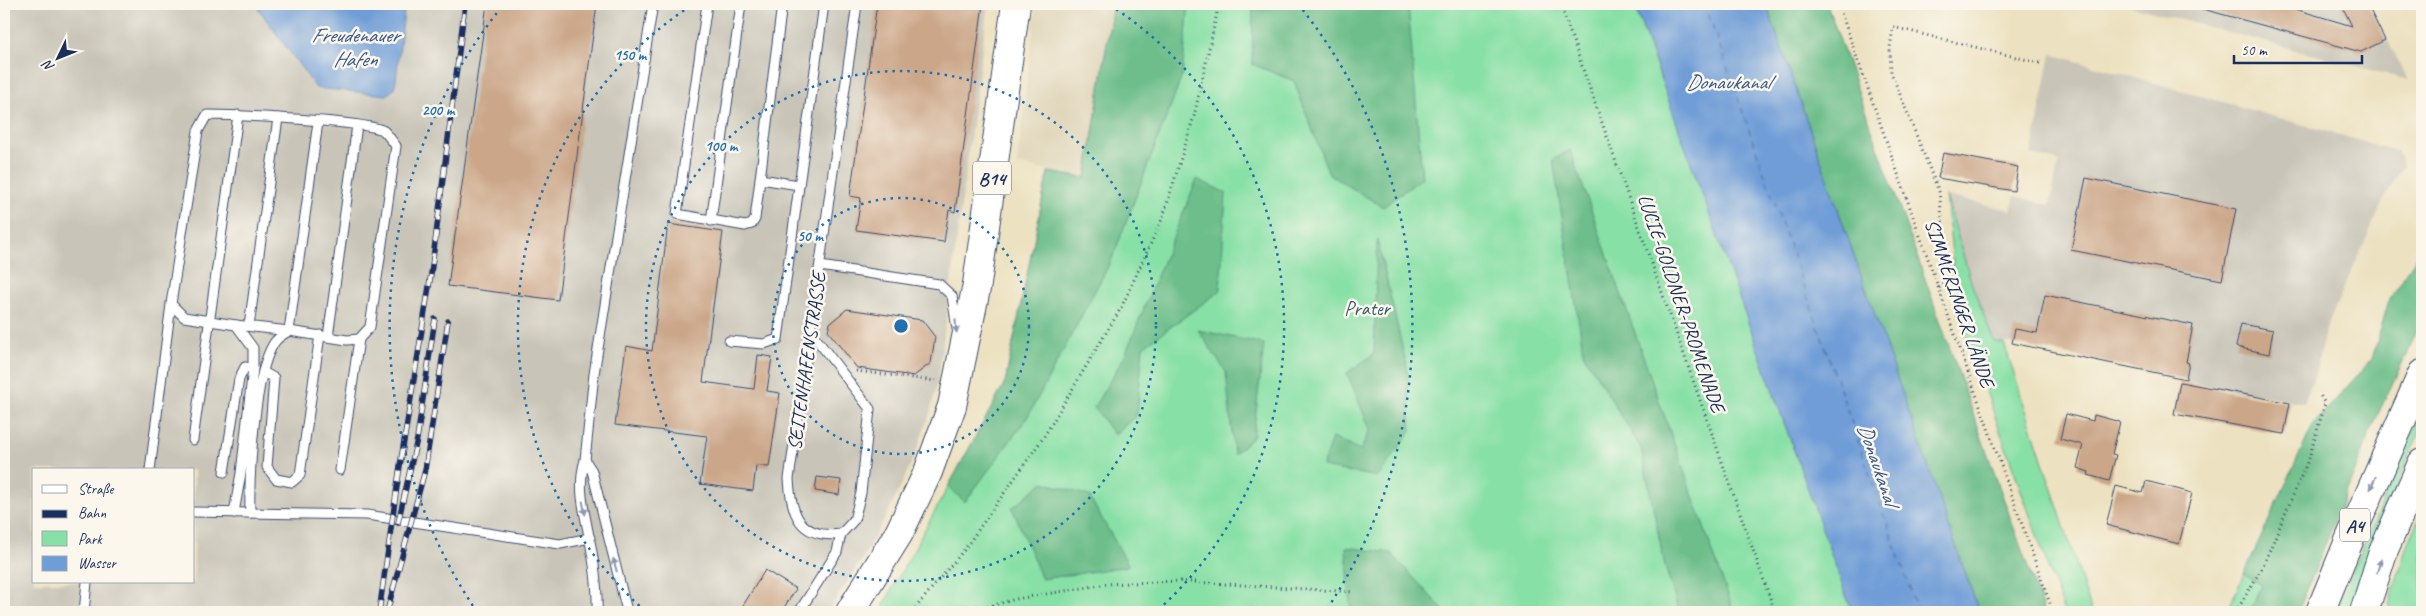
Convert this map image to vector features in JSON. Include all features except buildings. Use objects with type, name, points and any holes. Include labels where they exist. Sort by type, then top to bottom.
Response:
[{"type":"main road","name":"B14","points":[[850,612],[899,533],[928,472],[952,406],[977,284],[1016,4]]},
{"type":"main road","name":"A4","points":[[2320,612],[2422,374]]},
{"type":"main road","name":"A4","points":[[2364,612],[2383,552],[2422,463]]},
{"type":"lane","points":[[596,612],[596,581],[582,496],[581,474],[585,460],[594,374],[653,4]]},
{"type":"lane","points":[[707,4],[676,213],[679,216],[744,226],[752,224],[760,178],[782,4]]},
{"type":"lane","points":[[711,221],[741,4]]},
{"type":"lane","points":[[729,341],[764,344],[778,340],[824,4]]},
{"type":"lane","name":"SEITENHAFENSTRASSE","points":[[842,534],[824,536],[809,530],[797,520],[790,500],[789,479],[857,4]]},
{"type":"lane","points":[[150,468],[171,304],[198,131],[207,115],[238,115],[357,125],[383,130],[396,146],[370,327],[359,339],[340,470]]},
{"type":"lane","points":[[193,440],[238,115]]},
{"type":"lane","points":[[249,326],[278,118]]},
{"type":"lane","points":[[250,513],[249,475],[263,372],[266,359],[275,341],[289,331],[318,122]]},
{"type":"lane","points":[[263,372],[274,378],[266,467],[276,479],[292,482],[300,475],[357,125]]},
{"type":"lane","points":[[760,178],[799,185]]},
{"type":"lane","points":[[820,266],[939,284],[952,296],[958,332],[944,397],[942,435]]},
{"type":"lane","points":[[171,304],[184,317],[347,340],[359,339]]},
{"type":"lane","points":[[234,513],[254,368],[253,348],[236,324]]},
{"type":"lane","points":[[799,612],[836,552],[842,534],[854,520],[861,493],[870,409],[810,332]]},
{"type":"lane","points":[[224,472],[239,378],[245,367],[254,368]]},
{"type":"lane","points":[[585,460],[592,471],[626,607],[625,612]]},
{"type":"lane","points":[[195,512],[367,515],[560,544],[590,538]]},
{"type":"lane","points":[[2327,612],[2336,572]]},
{"type":"lane","points":[[84,612],[87,584]]},
{"type":"path","points":[[912,612],[964,550],[1043,438],[1121,308],[1163,217],[1194,116],[1219,4]]},
{"type":"path","name":"LUCIE-GOLDNER-PROMENADE","points":[[1560,4],[1775,612]]},
{"type":"path","name":"SIMMERINGER LÄNDE","points":[[1838,4],[2053,612]]},
{"type":"path","points":[[1939,289],[1949,276],[1940,192],[1891,72],[1890,48],[1893,27],[2040,63]]},
{"type":"path","points":[[839,369],[939,381]]},
{"type":"path","points":[[2236,612],[2262,568],[2308,458],[2325,404],[2320,393]]},
{"type":"path","points":[[968,612],[1016,599],[1116,584],[1179,581],[1354,592]]},
{"type":"shaded area","points":[[4,4],[255,4],[316,88],[395,88],[405,4],[988,4],[938,379],[930,413],[917,450],[893,503],[860,563],[827,612],[4,612]]},
{"type":"shaded area","points":[[1036,4],[1113,4],[1086,179],[1017,164]]},
{"type":"shaded area","points":[[2123,4],[2369,4],[2408,80]]},
{"type":"shaded area","points":[[2051,54],[2397,151],[2403,165],[2383,201],[2326,328],[2315,374],[2304,403],[2187,382],[2186,379],[2012,343],[1994,342],[1972,285],[1946,196],[2011,210],[2015,196],[2050,205],[2059,161],[2031,155]]},
{"type":"green space","name":"Prater","points":[[1113,4],[1634,4],[1852,612],[883,612],[884,604],[1005,383],[1048,172],[1086,178]]},
{"type":"green space","points":[[1113,4],[1189,4],[1182,76],[1112,259],[1027,418],[965,502],[948,487],[1005,383],[1048,172],[1086,178]]},
{"type":"green space","points":[[1253,4],[1408,4],[1422,178],[1383,207],[1329,174],[1294,81],[1252,64]]},
{"type":"green space","points":[[1766,4],[1827,4],[2044,612],[1979,612]]},
{"type":"green space","points":[[1570,150],[1734,612],[1679,612],[1665,566],[1641,448],[1584,355],[1553,160]]},
{"type":"green space","points":[[1197,179],[1226,193],[1220,291],[1143,347],[1137,415],[1114,435],[1094,407],[1124,357]]},
{"type":"green space","points":[[1946,196],[1972,285],[1994,342],[2004,343],[2092,612],[2064,612],[1958,312]]},
{"type":"green space","points":[[1377,239],[1407,367],[1411,431],[1378,477],[1322,467],[1332,438],[1361,450],[1370,429],[1347,373],[1374,354]]},
{"type":"green space","points":[[2422,249],[2422,321],[2378,414],[2298,612],[2251,612],[2261,585],[2244,574],[2313,425],[2372,359],[2389,300]]},
{"type":"green space","points":[[1198,330],[1264,344],[1253,437],[1234,454],[1226,372]]},
{"type":"green space","points":[[2422,410],[2422,425],[2382,522],[2351,612],[2335,612]]},
{"type":"green space","points":[[1043,482],[1089,496],[1129,566],[1042,579],[1012,508]]},
{"type":"green space","points":[[2422,513],[2422,612],[2387,612],[2408,542]]},
{"type":"green space","points":[[1346,547],[1391,553],[1445,612],[1351,612]]},
{"type":"green space","points":[[2244,574],[2261,585],[2251,612],[2227,612]]},
{"type":"water","name":"Freudenauer Hafen","points":[[255,4],[405,4],[395,88],[387,95],[316,88]]},
{"type":"water","name":"Donaukanal","points":[[1634,4],[1766,4],[1979,612],[1852,612]]},
{"type":"ferry route","points":[[1705,4],[1918,612]]},
{"type":"railway","points":[[379,612],[431,274],[465,4]]},
{"type":"railway","points":[[398,523],[417,439],[435,319]]},
{"type":"railway","points":[[387,612],[425,470],[448,321]]}]
